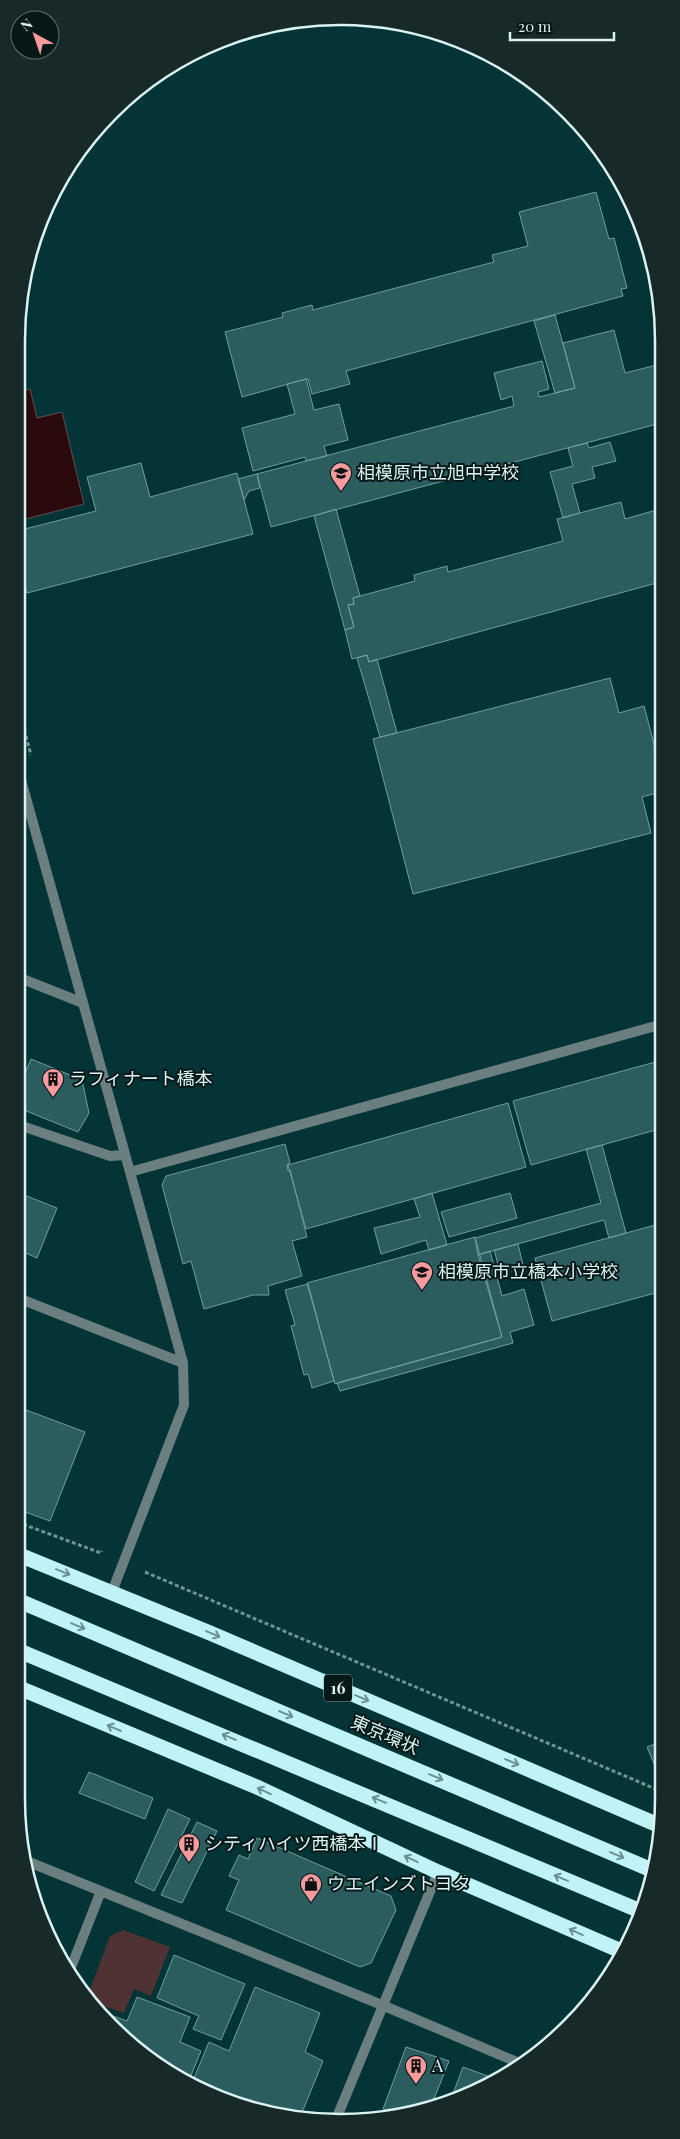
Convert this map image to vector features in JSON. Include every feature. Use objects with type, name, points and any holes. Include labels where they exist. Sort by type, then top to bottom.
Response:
[{"type":"highway","name":"16","points":[[25,1557],[112,1592],[654,1823]]},
{"type":"highway","name":"東京環状","points":[[25,1603],[647,1868]]},
{"type":"highway","points":[[25,1653],[635,1909]]},
{"type":"highway","points":[[25,1690],[258,1788],[438,1872],[617,1949]]},
{"type":"street","points":[[25,794],[183,1363],[184,1405],[112,1592]]},
{"type":"street","points":[[25,980],[82,1003]]},
{"type":"street","points":[[130,1172],[655,1026]]},
{"type":"street","points":[[25,1127],[110,1156],[125,1155]]},
{"type":"street","points":[[25,1301],[183,1363]]},
{"type":"street","points":[[32,1863],[382,2005],[515,2061]]},
{"type":"street","points":[[338,2114],[438,1872]]},
{"type":"street","points":[[72,1964],[101,1891]]},
{"type":"path","points":[[25,1525],[101,1553],[105,1544]]},
{"type":"path","points":[[143,1571],[655,1789]]},
{"type":"shaded area","points":[[30,389],[37,418],[62,412],[84,504],[25,519],[25,390]]},
{"type":"shaded area","points":[[123,1930],[170,1947],[151,1996],[134,1989],[124,2013],[102,2005],[90,1990],[110,1936]]},
{"type":"building","points":[[596,192],[609,239],[614,238],[627,288],[621,289],[623,296],[346,371],[350,384],[312,394],[308,379],[306,379],[242,397],[225,332],[283,317],[282,313],[312,305],[313,310],[494,262],[492,255],[528,246],[519,212]]},
{"type":"building","points":[[555,315],[575,388],[555,393],[534,321]]},
{"type":"building","points":[[614,330],[625,373],[655,366],[655,425],[271,527],[257,474],[514,406],[512,396],[501,400],[494,373],[542,361],[549,389],[538,392],[539,397],[575,388],[563,343]]},
{"type":"building","points":[[306,379],[314,410],[339,404],[348,440],[324,446],[327,456],[306,461],[305,457],[253,471],[242,428],[295,414],[287,384]]},
{"type":"building","points":[[610,442],[616,461],[592,467],[595,478],[572,484],[580,513],[563,518],[550,472],[573,466],[568,448],[587,443],[589,448]]},
{"type":"building","points":[[141,463],[150,497],[237,473],[253,534],[27,593],[25,587],[25,529],[96,511],[87,477]]},
{"type":"building","points":[[257,474],[260,488],[249,491],[244,500],[238,479]]},
{"type":"building","points":[[621,502],[625,519],[655,510],[655,583],[369,662],[367,655],[352,659],[345,630],[354,627],[348,605],[354,604],[353,598],[415,581],[414,575],[447,566],[448,572],[563,541],[557,519]]},
{"type":"building","points":[[336,509],[360,596],[353,598],[354,604],[348,605],[354,627],[345,630],[314,516]]},
{"type":"building","points":[[367,655],[369,662],[377,659],[397,733],[380,737],[357,658]]},
{"type":"building","points":[[610,678],[619,713],[644,706],[655,748],[655,793],[642,797],[651,833],[413,894],[373,739]]},
{"type":"building","name":"ラフィナート橋本","points":[[31,1059],[82,1080],[89,1113],[78,1132],[25,1110],[25,1074]]},
{"type":"building","points":[[655,1062],[655,1130],[531,1165],[513,1101]]},
{"type":"building","points":[[508,1103],[526,1167],[306,1229],[288,1165]]},
{"type":"building","points":[[285,1144],[290,1163],[287,1164],[288,1171],[290,1170],[307,1237],[292,1241],[302,1276],[268,1286],[269,1295],[253,1295],[204,1309],[191,1261],[183,1264],[162,1185],[166,1176]]},
{"type":"building","points":[[602,1145],[626,1233],[609,1238],[604,1220],[478,1255],[475,1238],[601,1203],[586,1149]]},
{"type":"building","points":[[432,1193],[447,1245],[429,1250],[426,1240],[381,1254],[374,1228],[420,1217],[414,1199]]},
{"type":"building","points":[[510,1193],[517,1218],[449,1237],[441,1212]]},
{"type":"building","points":[[25,1195],[57,1208],[37,1258],[25,1253]]},
{"type":"building","points":[[655,1225],[655,1293],[552,1321],[535,1258]]},
{"type":"building","points":[[475,1237],[502,1337],[335,1384],[307,1283]]},
{"type":"building","points":[[518,1244],[523,1265],[500,1271],[494,1250]]},
{"type":"building","points":[[490,1251],[502,1296],[524,1289],[534,1325],[510,1332],[513,1343],[340,1391],[337,1383],[502,1337],[478,1255]]},
{"type":"building","points":[[308,1284],[334,1381],[312,1388],[308,1374],[304,1375],[291,1326],[295,1325],[285,1290]]},
{"type":"building","points":[[25,1410],[85,1432],[50,1521],[25,1512]]},
{"type":"building","points":[[655,1744],[655,1766],[647,1747]]},
{"type":"building","points":[[89,1772],[153,1798],[145,1819],[79,1793]]},
{"type":"building","points":[[168,1809],[190,1819],[154,1891],[135,1882]]},
{"type":"building","name":"シティハイツ西橋本Ⅰ","points":[[197,1822],[217,1831],[182,1903],[161,1895]]},
{"type":"building","name":"ウエインズトヨタ","points":[[257,1838],[391,1896],[396,1910],[371,1963],[360,1967],[226,1910],[239,1880],[229,1876],[239,1855],[248,1859]]},
{"type":"building","points":[[174,1955],[245,1984],[221,2040],[193,2029],[199,2016],[157,1998]]},
{"type":"building","points":[[255,1987],[320,2013],[305,2052],[323,2061],[303,2111],[258,2103],[219,2090],[194,2078],[209,2042],[229,2051]]},
{"type":"building","points":[[137,1997],[190,2017],[180,2042],[201,2051],[191,2077],[148,2049],[110,2015],[127,2021]]},
{"type":"building","name":"A","points":[[406,2047],[449,2061],[434,2099],[401,2108],[383,2109]]},
{"type":"building","points":[[463,2067],[489,2077],[479,2082],[453,2093]]},
{"type":"place","name":"相模原市立旭中学校","points":[[341,492]]},
{"type":"place","name":"ラフィナート橋本","points":[[53,1098]]},
{"type":"place","name":"相模原市立橋本小学校","points":[[422,1291]]},
{"type":"place","name":"シティハイツ西橋本Ⅰ","points":[[189,1863]]},
{"type":"place","name":"ウエインズトヨタ","points":[[311,1903]]},
{"type":"place","name":"A","points":[[416,2085]]}]
